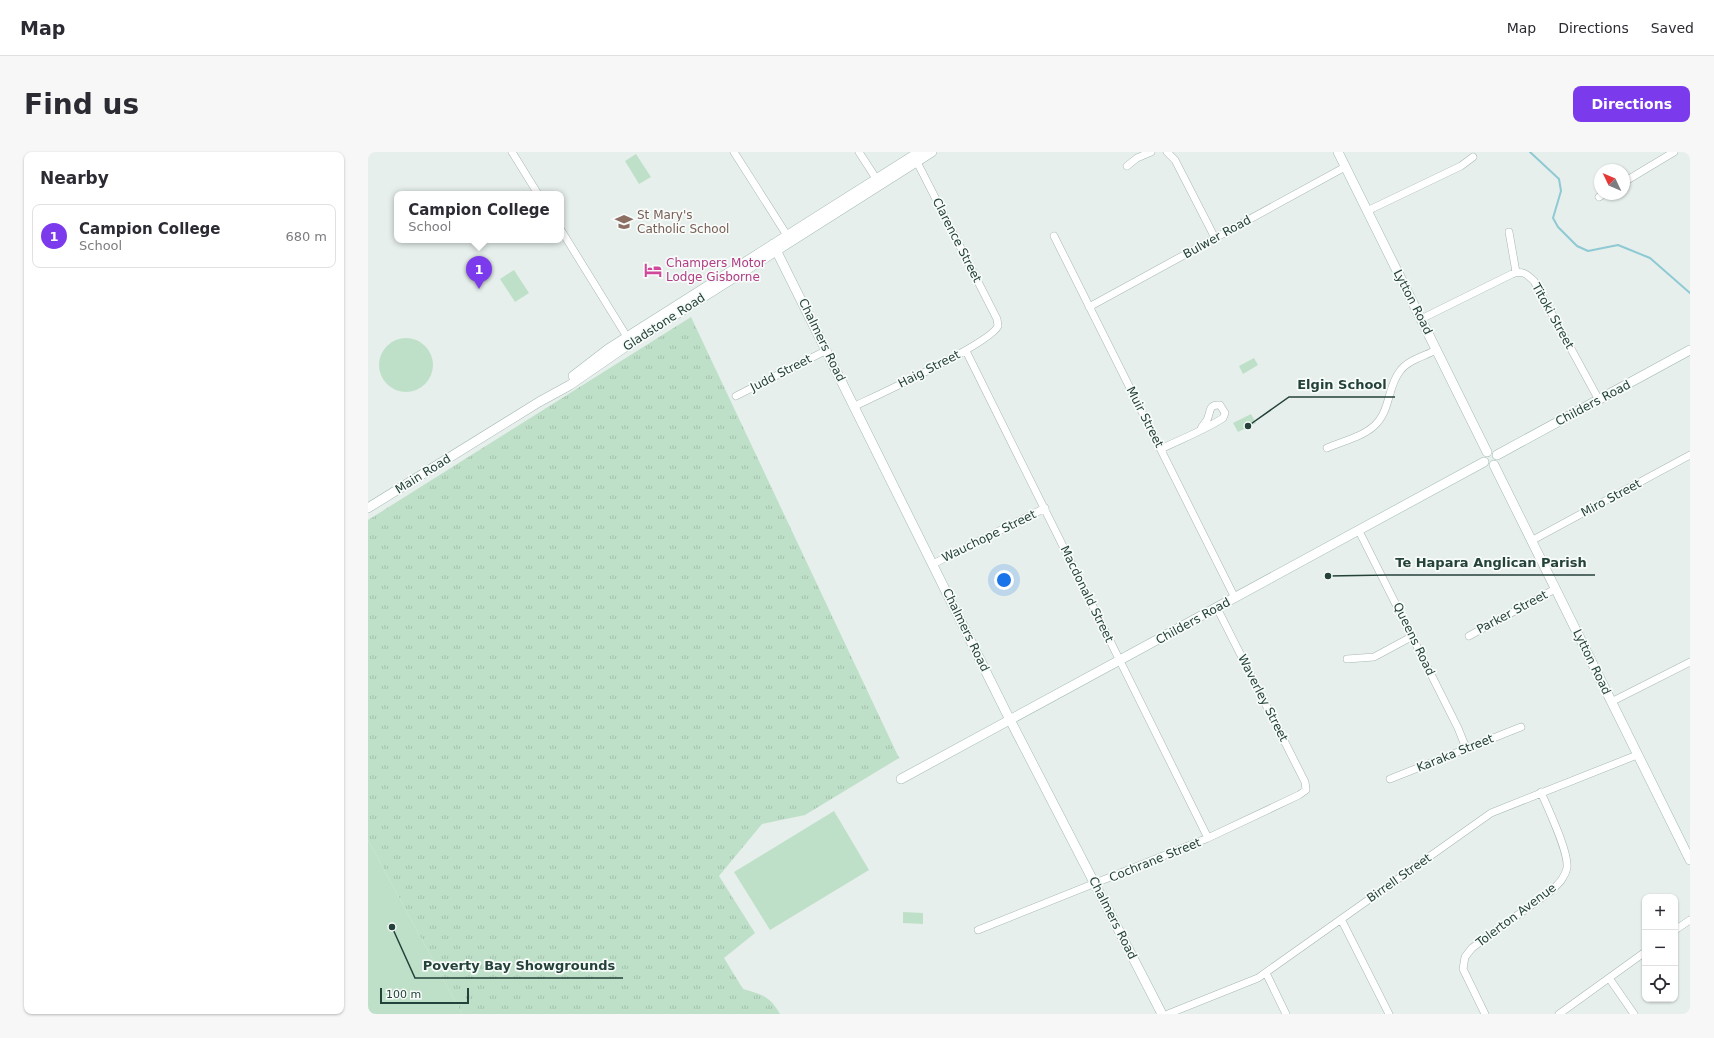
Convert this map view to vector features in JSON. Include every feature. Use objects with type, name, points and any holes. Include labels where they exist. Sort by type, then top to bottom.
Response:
[{"type":"street","points":[[512,152],[536,191]]},
{"type":"street","points":[[734,152],[789,238]]},
{"type":"street","points":[[859,152],[878,182]]},
{"type":"street","name":"Gladstone Road","points":[[479,439],[539,402],[552,390],[608,349],[629,340],[917,156],[932,152]]},
{"type":"street","points":[[1128,166],[1137,158],[1151,152]]},
{"type":"street","points":[[1168,152],[1175,160],[1215,238]]},
{"type":"street","name":"Lytton Road","points":[[1338,152],[1420,319],[1492,454]]},
{"type":"street","points":[[1630,178],[1674,152]]},
{"type":"street","name":"Clarence Street","points":[[917,156],[997,319],[998,326]]},
{"type":"street","points":[[1367,211],[1461,166],[1473,157]]},
{"type":"street","name":"Bulwer Road","points":[[1089,307],[1345,167]]},
{"type":"street","points":[[1420,319],[1516,272],[1510,232]]},
{"type":"street","points":[[564,235],[629,340]]},
{"type":"street","name":"Muir Street","points":[[1054,236],[1235,598]]},
{"type":"street","name":"Chalmers Road","points":[[775,247],[1011,720],[1162,1014]]},
{"type":"street","name":"Titoki Street","points":[[1516,272],[1527,274],[1534,281],[1599,400]]},
{"type":"street","name":"Haig Street","points":[[855,406],[966,351],[989,336],[998,326]]},
{"type":"street","name":"Judd Street","points":[[736,396],[827,350]]},
{"type":"street","points":[[1328,448],[1361,434],[1374,426],[1384,414],[1394,381],[1399,371],[1408,364],[1436,350]]},
{"type":"street","name":"Childers Road","points":[[1492,454],[1599,400],[1690,350]]},
{"type":"street","name":"Macdonald Street","points":[[966,351],[1208,838]]},
{"type":"street","points":[[1161,449],[1201,429]]},
{"type":"street","name":"Main Road","points":[[368,508],[479,439]]},
{"type":"street","points":[[1489,463],[1497,460],[1492,454]]},
{"type":"street","name":"Miro Street","points":[[1531,541],[1690,455]]},
{"type":"street","name":"Lytton Road","points":[[1489,463],[1531,541],[1690,860]]},
{"type":"street","name":"Childers Road","points":[[901,779],[1359,530],[1489,463]]},
{"type":"street","name":"Wauchope Street","points":[[933,564],[1045,508]]},
{"type":"street","name":"Queens Road","points":[[1359,530],[1413,636],[1458,728],[1466,748]]},
{"type":"street","name":"Parker Street","points":[[1469,636],[1555,589]]},
{"type":"street","name":"Waverley Street","points":[[1217,608],[1305,782],[1306,790]]},
{"type":"street","points":[[1347,659],[1374,657],[1413,636]]},
{"type":"street","points":[[1611,702],[1690,662]]},
{"type":"street","name":"Karaka Street","points":[[1390,779],[1520,727]]},
{"type":"street","name":"Birrell Street","points":[[1168,1014],[1251,981],[1266,973],[1491,813],[1637,755]]},
{"type":"street","name":"Cochrane Street","points":[[978,930],[1208,838],[1299,795],[1306,790]]},
{"type":"street","name":"Tolerton Avenue","points":[[1484,1014],[1463,969],[1465,957],[1472,948],[1552,891],[1559,884],[1567,868],[1564,851],[1541,792]]},
{"type":"street","points":[[1341,919],[1388,1014]]},
{"type":"street","points":[[1678,928],[1690,920]]},
{"type":"street","points":[[1559,1014],[1642,954]]},
{"type":"street","points":[[1266,973],[1286,1014]]},
{"type":"street","points":[[1609,978],[1634,1014]]},
{"type":"green space","points":[[636,154],[651,177],[639,184],[625,161]]},
{"type":"green space","points":[[514,270],[529,293],[515,302],[500,279]]},
{"type":"green space","points":[[691,317],[899,758],[805,815],[762,824],[719,876],[755,933],[724,958],[743,989],[755,992],[769,999],[780,1014],[462,1014],[368,840],[368,520]]},
{"type":"green space","points":[[406,338],[416,340],[425,346],[431,355],[433,365],[431,375],[425,384],[416,390],[406,392],[396,390],[387,384],[381,375],[379,365],[381,355],[387,346],[396,340]]},
{"type":"green space","points":[[1254,358],[1258,365],[1243,374],[1239,366]]},
{"type":"green space","points":[[1251,414],[1256,423],[1238,432],[1233,423]]},
{"type":"green space","points":[[834,811],[869,870],[770,930],[734,872]]},
{"type":"green space","points":[[368,840],[462,1014],[368,1014]]},
{"type":"green space","points":[[903,912],[923,913],[923,924],[903,923]]},
{"type":"waterway","points":[[1530,152],[1559,179],[1561,191],[1553,218],[1558,227],[1577,246],[1588,251],[1618,245],[1650,258],[1690,293]]},
{"type":"place","name":"St Mary's Catholic School","points":[[624,222]]},
{"type":"place","name":"Champers Motor Lodge Gisborne","points":[[653,270]]},
{"type":"place","name":"Campion College","points":[[479,289]]},
{"type":"place","name":"Elgin School","points":[[1248,426]]},
{"type":"place","name":"Te Hapara Anglican Parish","points":[[1328,576]]},
{"type":"place","name":"Poverty Bay Showgrounds","points":[[392,927]]}]
